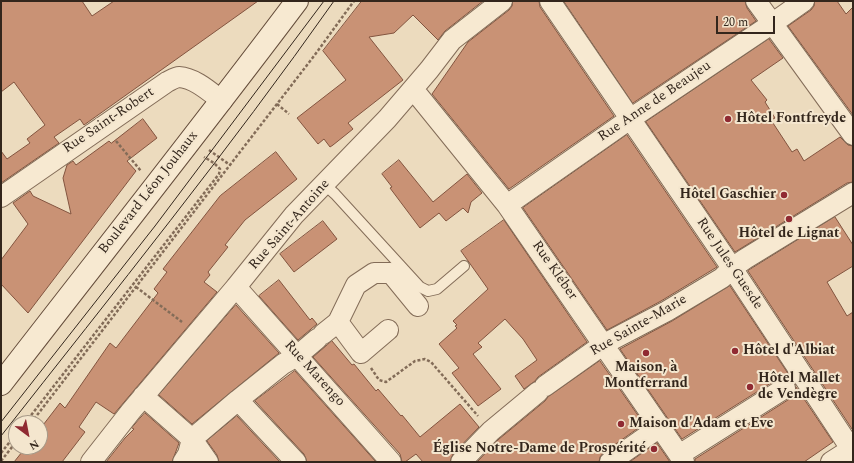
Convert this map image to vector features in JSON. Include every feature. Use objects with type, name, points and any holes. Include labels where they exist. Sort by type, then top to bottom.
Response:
[{"type":"main road","name":"Boulevard Léon Jouhaux","points":[[1,384],[185,145],[222,101],[297,1]]},
{"type":"street","name":"Rue Saint-Antoine","points":[[91,462],[143,396],[294,216],[387,119],[452,40],[502,1]]},
{"type":"street","name":"Rue Jules Guesde","points":[[550,1],[732,268],[852,449]]},
{"type":"street","points":[[756,1],[853,135]]},
{"type":"street","name":"Rue Anne de Beaujeu","points":[[508,204],[804,1]]},
{"type":"street","name":"Rue Saint-Robert","points":[[1,197],[104,125],[168,82],[178,77],[200,85],[222,101]]},
{"type":"street","name":"Rue Kléber","points":[[413,89],[508,204],[682,458]]},
{"type":"street","name":"Rue Sainte-Marie","points":[[461,462],[491,431],[541,389],[604,344],[666,311],[722,278],[732,268],[853,193]]},
{"type":"street","points":[[183,462],[188,454],[192,439],[283,364],[297,356],[326,332],[356,285],[374,273],[391,273],[418,306]]},
{"type":"street","name":"Rue Marengo","points":[[236,287],[391,462]]},
{"type":"street","points":[[326,332],[361,353],[388,330]]},
{"type":"street","points":[[682,458],[784,388]]},
{"type":"street","points":[[143,396],[192,439],[208,462]]},
{"type":"street","points":[[238,400],[296,462]]},
{"type":"street","points":[[610,462],[660,427]]},
{"type":"street","points":[[832,462],[852,449]]},
{"type":"lane","points":[[324,184],[335,194],[420,287],[428,291],[437,289],[464,266]]},
{"type":"path","points":[[37,415],[277,104],[354,1]]},
{"type":"path","points":[[277,104],[289,114]]},
{"type":"path","points":[[104,125],[141,171]]},
{"type":"path","points":[[31,415],[219,174],[220,169],[214,163],[198,155],[185,145]]},
{"type":"path","points":[[208,149],[230,165]]},
{"type":"path","points":[[136,287],[197,333]]},
{"type":"path","points":[[361,353],[379,380],[386,382],[415,361],[425,359],[431,362],[491,431]]},
{"type":"path","points":[[1,453],[8,444]]},
{"type":"path","points":[[1,461],[8,452]]},
{"type":"building","points":[[1,1],[82,1],[92,16],[114,1],[258,1],[84,125],[80,119],[54,137],[59,143],[1,183],[1,151],[7,159],[30,143],[27,139],[45,125],[14,82],[1,92]]},
{"type":"building","points":[[362,1],[483,1],[445,31],[438,40],[413,15],[394,33],[369,37],[403,80],[348,123],[353,129],[333,145],[330,147],[324,139],[318,144],[297,118],[346,80],[323,51]]},
{"type":"building","points":[[513,1],[539,1],[540,7],[614,116],[509,189],[432,94],[468,42],[509,10]]},
{"type":"building","points":[[564,1],[745,1],[747,8],[756,21],[633,103]]},
{"type":"building","points":[[815,1],[837,1],[846,14],[853,7],[853,115],[788,26],[811,10]]},
{"type":"building","points":[[769,39],[783,58],[751,80],[767,100],[765,102],[775,118],[771,120],[792,152],[797,149],[804,161],[840,137],[848,145],[853,146],[853,182],[847,183],[735,252],[646,122]]},
{"type":"building","points":[[143,119],[157,138],[127,161],[136,171],[28,313],[1,284],[1,260],[28,224],[13,203],[30,191],[33,196],[71,214],[63,178],[67,165],[73,161],[76,165],[109,141],[111,143]]},
{"type":"building","points":[[627,135],[717,267],[661,301],[607,330],[523,208]]},
{"type":"building","points":[[276,152],[297,179],[245,220],[225,245],[228,247],[208,272],[210,275],[204,282],[217,292],[114,414],[96,402],[79,427],[85,432],[62,462],[14,462],[20,455],[48,455],[48,419],[60,403],[65,408],[110,343],[116,348],[158,293],[154,289],[167,272],[163,269],[220,196]]},
{"type":"building","points":[[399,160],[433,202],[467,174],[482,193],[471,202],[468,213],[463,208],[446,221],[439,213],[420,228],[390,188],[392,187],[382,174]]},
{"type":"building","points":[[835,217],[853,245],[853,266],[827,282],[847,316],[853,312],[852,429],[748,271]]},
{"type":"building","points":[[504,220],[587,342],[538,377],[524,389],[515,376],[537,360],[523,339],[505,319],[478,343],[482,347],[473,354],[501,389],[478,406],[452,373],[459,368],[439,344],[457,328],[455,326],[457,325],[453,321],[488,289],[461,251]]},
{"type":"building","points":[[323,221],[337,239],[294,272],[280,254]]},
{"type":"building","points":[[279,280],[310,320],[312,318],[317,324],[298,340],[259,296]]},
{"type":"building","points":[[730,286],[791,378],[779,378],[682,439],[620,349],[672,321]]},
{"type":"building","points":[[236,305],[279,353],[192,424],[159,395]]},
{"type":"building","points":[[332,341],[352,365],[354,364],[376,391],[378,389],[401,416],[402,415],[420,437],[460,404],[479,427],[453,454],[450,462],[423,462],[416,454],[405,462],[402,462],[400,454],[313,357]]},
{"type":"building","points":[[600,361],[644,424],[603,453],[599,462],[477,462],[499,439],[548,397]]},
{"type":"building","points":[[295,371],[376,462],[307,462],[304,454],[255,401]]},
{"type":"building","points":[[796,387],[833,442],[804,462],[695,462],[695,459],[791,398],[795,393]]},
{"type":"building","points":[[145,413],[179,443],[172,462],[106,462],[134,429],[132,428]]},
{"type":"building","points":[[237,416],[280,462],[219,462],[217,455],[207,441]]},
{"type":"building","name":"Église Notre-Dame de Prospérité","points":[[657,443],[670,462],[630,462]]},
{"type":"tram line","points":[[1,422],[155,226],[324,1]]},
{"type":"tram line","points":[[1,436],[254,112],[334,1]]},
{"type":"place","name":"Hôtel Fontfreyde","points":[[728,119]]},
{"type":"place","name":"Hôtel Gaschier","points":[[784,195]]},
{"type":"place","name":"Hôtel de Lignat","points":[[789,219]]},
{"type":"place","name":"Hôtel d'Albiat","points":[[735,351]]},
{"type":"place","name":"Maison, à Montferrand","points":[[646,353]]},
{"type":"place","name":"Hôtel Mallet de Vendègre","points":[[750,387]]},
{"type":"place","name":"Maison d'Adam et Eve","points":[[621,424]]},
{"type":"place","name":"Église Notre-Dame de Prospérité","points":[[654,449]]}]
